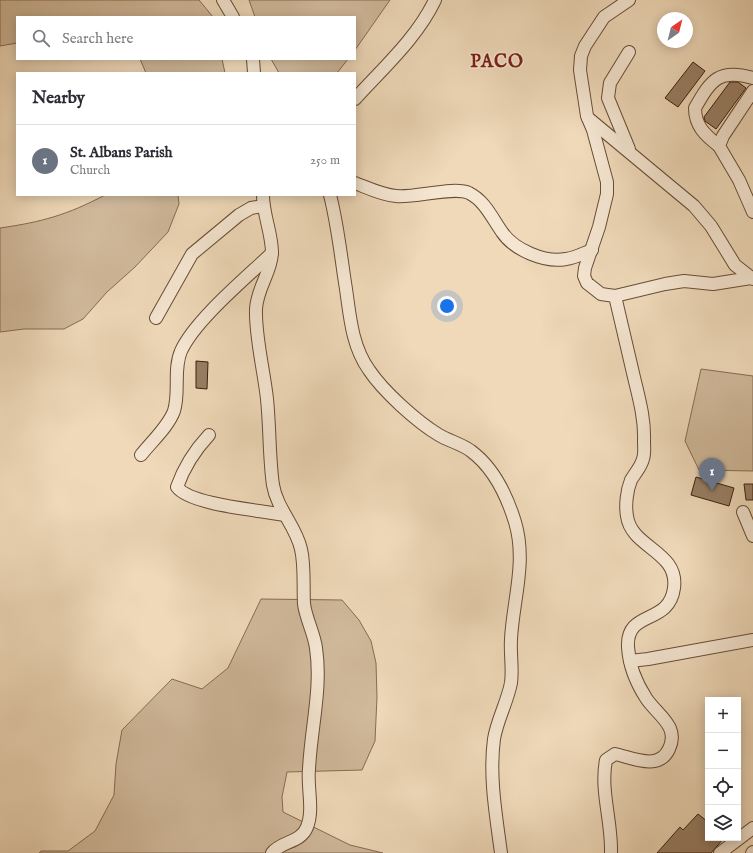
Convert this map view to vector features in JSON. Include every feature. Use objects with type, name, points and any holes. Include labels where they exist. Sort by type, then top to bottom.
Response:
[{"type":"street","points":[[223,0],[232,16]]},
{"type":"street","points":[[356,98],[378,76],[417,28],[435,0]]},
{"type":"street","points":[[629,0],[604,17],[585,46],[581,56],[580,70],[587,116],[593,130],[607,182],[607,194],[592,250],[585,268],[584,276],[587,283],[601,294],[614,296],[664,284],[684,281],[713,284],[752,279]]},
{"type":"street","points":[[629,52],[610,83],[608,98],[631,153]]},
{"type":"street","points":[[253,60],[254,72]]},
{"type":"street","points":[[753,78],[729,73],[719,78],[713,82],[695,108],[697,124],[704,133],[719,146],[739,180],[753,212]]},
{"type":"street","points":[[719,146],[723,136],[753,91]]},
{"type":"street","points":[[587,116],[694,206],[710,226],[735,265],[752,279]]},
{"type":"street","points":[[356,183],[384,194],[397,196],[458,191],[468,193],[490,212],[508,240],[520,250],[553,260],[566,259],[592,250]]},
{"type":"street","points":[[330,196],[336,223],[351,325],[356,346],[367,368],[383,387],[415,417],[439,435],[464,446],[484,463],[504,493],[516,528],[521,557],[511,639],[512,672],[507,698],[497,722],[493,757],[492,786],[501,853]]},
{"type":"street","points":[[156,318],[192,254],[239,216],[263,201],[269,227],[272,253],[271,262],[257,294],[256,311],[267,400],[274,486],[277,501],[301,548],[305,606],[316,648],[316,712],[309,768],[310,808],[307,829],[298,839],[277,848],[272,853]]},
{"type":"street","points":[[141,455],[165,426],[174,411],[177,394],[178,360],[182,350],[208,316],[272,253]]},
{"type":"street","points":[[611,853],[612,833],[604,792],[603,774],[606,760],[615,754],[650,762],[658,761],[669,750],[672,739],[670,727],[647,699],[630,661],[628,646],[632,627],[636,623],[662,612],[672,596],[674,587],[671,567],[656,551],[638,539],[632,530],[627,517],[628,495],[631,481],[643,459],[643,416],[614,296]]},
{"type":"street","points":[[209,435],[198,448],[181,476],[177,487],[181,491],[205,502],[284,515]]},
{"type":"street","points":[[743,512],[753,536]]},
{"type":"street","points":[[630,661],[753,640]]},
{"type":"street","points":[[720,853],[753,828]]},
{"type":"shaded area","points":[[0,0],[199,0],[212,16],[16,16],[16,43],[0,46]]},
{"type":"shaded area","points":[[249,0],[390,0],[356,49],[356,16],[255,16]]},
{"type":"shaded area","points":[[140,60],[222,60],[225,72],[146,72]]},
{"type":"shaded area","points":[[272,60],[347,60],[338,72],[278,72]]},
{"type":"shaded area","points":[[103,196],[178,196],[179,204],[168,232],[135,267],[107,292],[83,319],[64,329],[24,329],[0,332],[0,228],[54,217]]},
{"type":"shaded area","points":[[701,369],[753,376],[753,471],[699,470],[685,441]]},
{"type":"shaded area","points":[[261,599],[342,600],[359,620],[371,641],[376,663],[377,697],[375,741],[362,770],[287,772],[282,797],[283,812],[350,845],[383,853],[39,853],[41,851],[68,851],[95,831],[114,795],[116,764],[122,730],[172,679],[202,689],[228,668]]},
{"type":"building","points":[[693,62],[705,71],[678,107],[665,98]]},
{"type":"building","points":[[730,82],[738,82],[746,88],[716,129],[705,121],[704,117]]},
{"type":"building","points":[[196,361],[208,362],[207,389],[196,388]]},
{"type":"building","points":[[696,477],[734,488],[729,506],[691,495]]},
{"type":"building","points":[[744,484],[753,484],[753,500],[746,500]]},
{"type":"building","points":[[698,814],[705,820],[705,841],[721,841],[711,853],[657,853],[680,827],[683,830]]},
{"type":"place","name":"St. Albans Parish","points":[[712,491]]},
{"type":"district","name":"PACO","points":[[497,62]]}]
